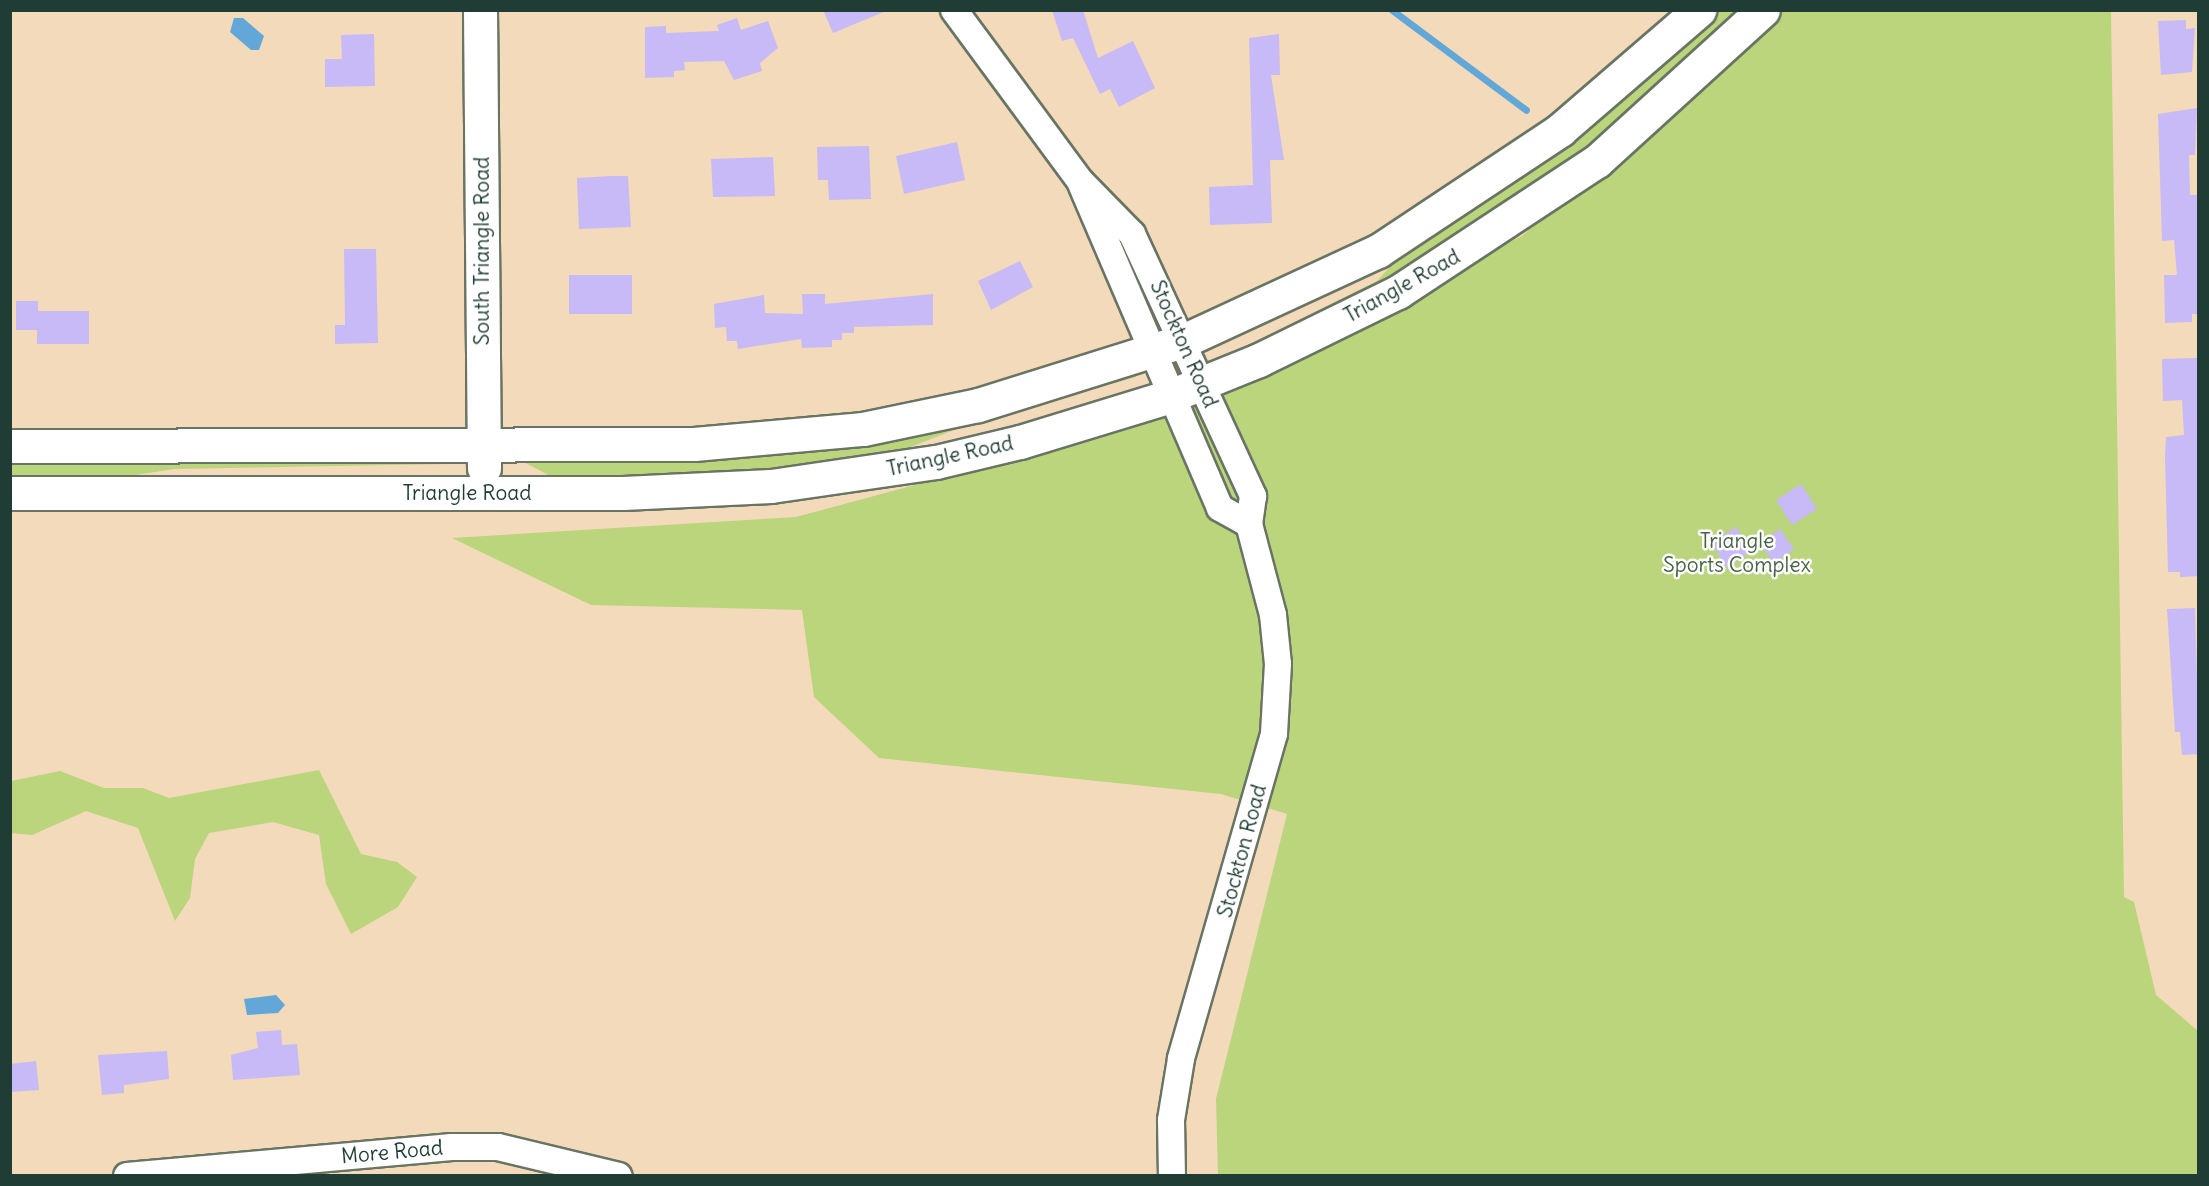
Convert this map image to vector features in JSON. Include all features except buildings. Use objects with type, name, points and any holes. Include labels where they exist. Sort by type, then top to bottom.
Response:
[{"type":"street","name":"South Triangle Road","points":[[480,10],[484,492]]},
{"type":"street","name":"Stockton Road","points":[[954,10],[1081,182],[1132,234],[1185,340],[1253,496],[1249,524],[1273,615],[1278,664],[1274,734],[1180,1059],[1171,1119],[1172,1176]]},
{"type":"street","name":"Triangle Road","points":[[10,446],[694,444],[862,429],[978,405],[1150,353],[1293,294],[1452,206],[1568,124],[1699,10]]},
{"type":"street","name":"Triangle Road","points":[[10,493],[635,493],[771,486],[865,474],[1020,442],[1170,396],[1398,292],[1475,246],[1597,161],[1763,10]]},
{"type":"street","name":"Stockton Road","points":[[1081,182],[1150,353],[1220,508],[1249,524]]},
{"type":"street","name":"More Road","points":[[127,1176],[363,1165],[498,1148],[619,1176]]},
{"type":"green space","points":[[1716,11],[1745,11],[1597,144],[1386,282],[1277,338],[1217,361],[1377,281],[1409,246],[1680,48]]},
{"type":"green space","name":"Triangle Sports Complex","points":[[1781,11],[2111,11],[2124,897],[2134,902],[2156,995],[2198,1031],[2198,1175],[1218,1175],[1216,1099],[1287,814],[1221,794],[879,758],[814,697],[802,610],[591,605],[452,538],[796,517],[1152,421],[1522,236]]},
{"type":"green space","points":[[1136,372],[1136,377],[967,425],[882,458],[693,479],[554,478],[522,461],[964,422]]},
{"type":"green space","points":[[10,459],[448,461],[448,464],[174,469],[110,479],[11,479]]},
{"type":"green space","points":[[319,770],[361,854],[397,862],[417,877],[398,907],[351,934],[326,884],[319,835],[273,822],[209,833],[195,859],[190,898],[175,921],[138,828],[86,811],[32,835],[11,833],[11,781],[60,771],[104,788],[143,788],[169,798]]},
{"type":"water","points":[[234,18],[243,18],[264,36],[259,50],[251,50],[230,32]]},
{"type":"water","points":[[276,995],[285,1005],[278,1013],[247,1015],[244,999]]},
{"type":"waterway","points":[[1392,10],[1526,110]]}]
